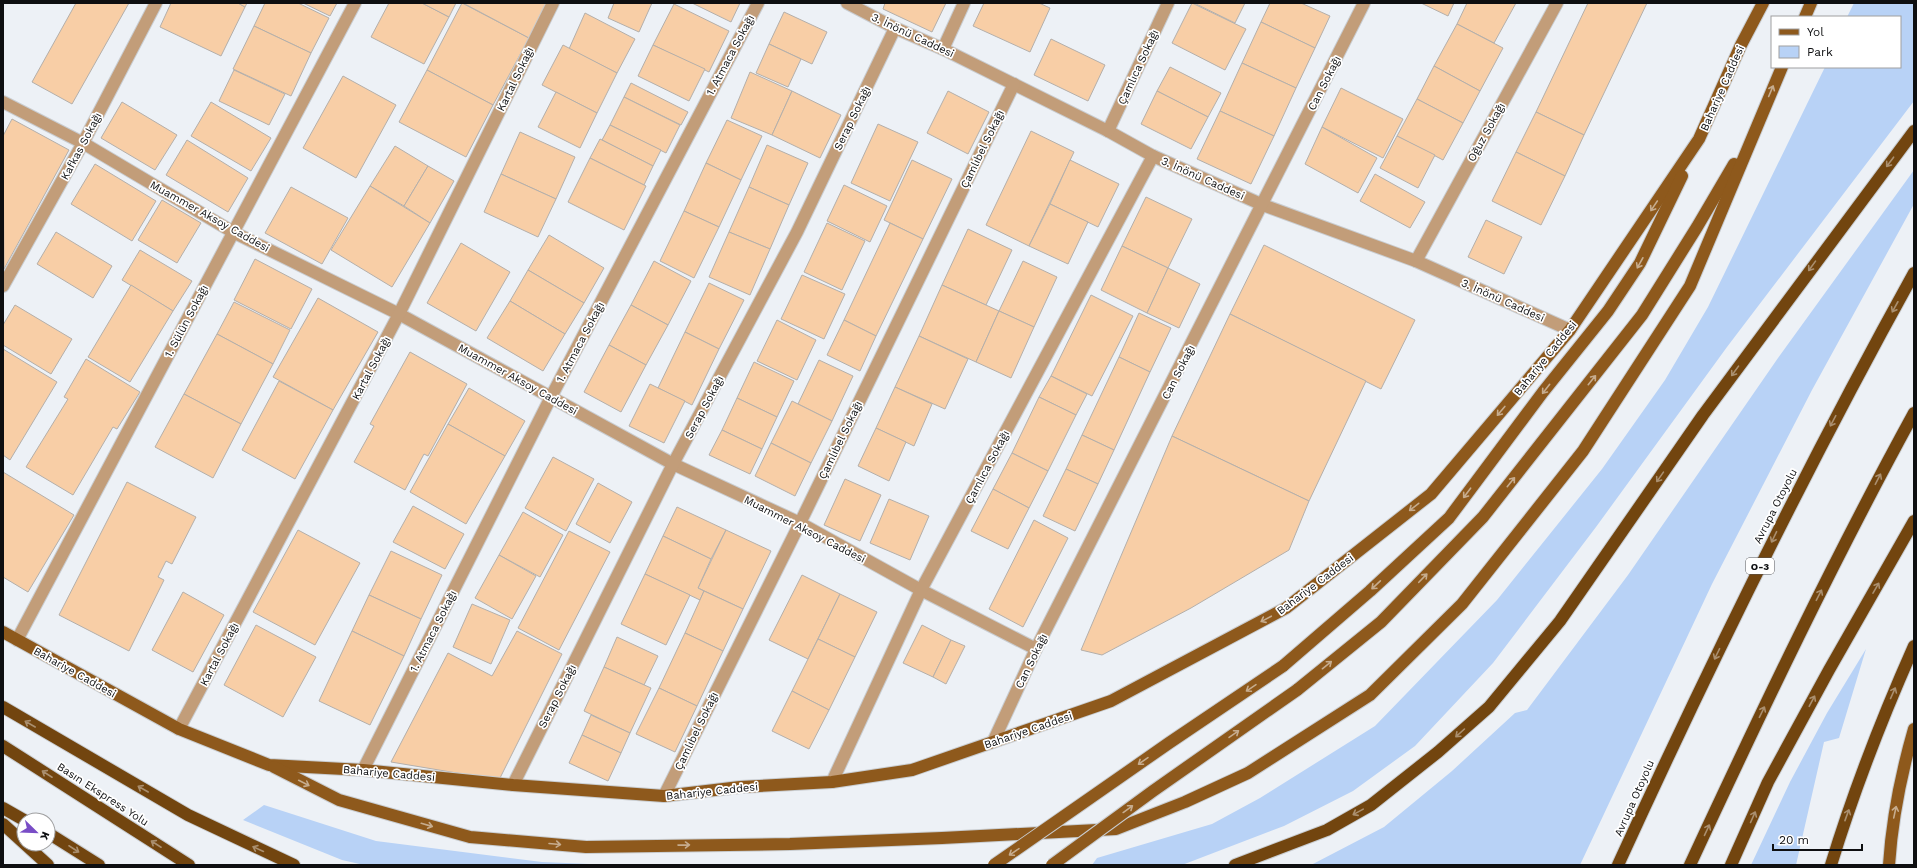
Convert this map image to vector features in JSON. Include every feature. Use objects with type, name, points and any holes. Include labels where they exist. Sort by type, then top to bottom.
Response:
[{"type":"highway","points":[[1235,865],[1326,830],[1371,805],[1438,752],[1489,707],[1560,621],[1703,415],[1914,131]]},
{"type":"highway","name":"Avrupa Otoyolu","points":[[1618,865],[1683,722],[1774,536],[1821,444],[1914,273]]},
{"type":"highway","points":[[1690,865],[1749,738],[1819,595],[1914,413]]},
{"type":"highway","points":[[1731,865],[1768,782],[1829,670],[1914,521]]},
{"type":"highway","points":[[1831,865],[1868,757],[1914,646]]},
{"type":"highway","points":[[3,707],[188,815],[294,865]]},
{"type":"highway","name":"Basın Ekspress Yolu","points":[[3,746],[189,865]]},
{"type":"highway","points":[[3,808],[16,815]]},
{"type":"highway","points":[[3,824],[48,865]]},
{"type":"highway","points":[[56,839],[99,865]]},
{"type":"main road","name":"Bahariye Caddesi","points":[[3,632],[179,729],[269,765],[363,770],[512,785],[664,796],[740,787],[832,782],[912,770],[1111,701],[1286,608],[1431,494],[1570,330],[1700,139],[1741,45],[1763,3]]},
{"type":"main road","points":[[1805,16],[1811,3]]},
{"type":"main road","points":[[269,765],[339,800],[470,838],[586,847],[798,844],[1116,829],[1185,802],[1248,773],[1370,695],[1462,604],[1583,451],[1690,286],[1782,68]]},
{"type":"main road","points":[[1052,865],[1153,791],[1297,690],[1381,622],[1483,517],[1642,314],[1697,227],[1761,116]]},
{"type":"main road","points":[[994,865],[1169,742],[1283,666],[1370,591],[1449,518],[1543,392],[1612,305],[1640,263],[1700,139]]},
{"type":"main road","points":[[1889,865],[1891,830],[1906,756],[1914,730]]},
{"type":"street","name":"Kafkas Sokağı","points":[[3,286],[83,143],[156,3]]},
{"type":"street","name":"1. Sülün Sokağı","points":[[17,640],[355,3]]},
{"type":"street","name":"Kartal Sokağı","points":[[179,729],[399,314],[553,3]]},
{"type":"street","name":"1. Atmaca Sokağı","points":[[363,770],[551,397],[758,3]]},
{"type":"street","name":"3. İnönü Caddesi","points":[[847,3],[895,28],[1014,84],[1154,156],[1263,205],[1416,261],[1570,330]]},
{"type":"street","points":[[942,49],[964,3]]},
{"type":"street","name":"Çamlıca Sokağı","points":[[1108,131],[1168,3]]},
{"type":"street","name":"Can Sokağı","points":[[993,742],[1036,649],[1263,205],[1364,3]]},
{"type":"street","name":"Oğuz Sokağı","points":[[1416,261],[1557,3]]},
{"type":"street","name":"Serap Sokağı","points":[[512,785],[673,464],[797,232],[895,28]]},
{"type":"street","name":"Çamlıbel Sokağı","points":[[664,796],[800,524],[1014,84]]},
{"type":"street","name":"Muammer Aksoy Caddesi","points":[[3,102],[83,143],[233,232],[399,314],[673,464],[800,524],[921,590],[1036,649]]},
{"type":"street","name":"Çamlıca Sokağı","points":[[832,782],[921,590],[1154,156]]},
{"type":"green space","points":[[1854,3],[1914,3],[1914,101],[1727,347],[1596,527],[1493,663],[1415,746],[1353,791],[1284,826],[1182,865],[1092,865],[1097,858],[1212,824],[1260,798],[1375,726],[1497,600],[1602,469],[1665,380],[1708,307],[1825,68],[1901,68],[1901,16],[1848,16]]},
{"type":"green space","points":[[1914,170],[1914,204],[1812,390],[1712,584],[1580,865],[1311,865],[1384,827],[1452,771],[1515,713],[1527,710],[1628,575],[1778,358]]},
{"type":"green space","points":[[1866,649],[1839,738],[1824,742],[1796,865],[1751,865],[1790,782],[1827,713]]},
{"type":"green space","points":[[264,805],[376,841],[542,862],[613,865],[364,865],[342,860],[243,820]]},
{"type":"building","points":[[76,3],[129,3],[72,104],[32,82]]},
{"type":"building","points":[[171,3],[238,3],[245,7],[221,56],[160,27]]},
{"type":"building","points":[[238,3],[247,3],[245,7]]},
{"type":"building","points":[[265,3],[298,3],[329,18],[311,53],[254,26]]},
{"type":"building","points":[[303,3],[337,3],[330,16]]},
{"type":"building","points":[[389,3],[422,3],[449,17],[424,64],[371,37]]},
{"type":"building","points":[[422,3],[456,3],[449,17]]},
{"type":"building","points":[[462,3],[529,38],[493,105],[427,70]]},
{"type":"building","points":[[463,3],[547,3],[529,38]]},
{"type":"building","points":[[614,3],[652,3],[639,32],[608,18]]},
{"type":"building","points":[[692,3],[740,3],[731,22]]},
{"type":"building","points":[[885,3],[946,3],[932,32],[883,9]]},
{"type":"building","points":[[984,3],[1039,3],[1050,8],[1030,52],[973,26]]},
{"type":"building","points":[[1192,3],[1246,29],[1225,70],[1172,43]]},
{"type":"building","points":[[1194,3],[1245,3],[1235,23]]},
{"type":"building","points":[[1270,3],[1301,3],[1330,16],[1315,48],[1261,22]]},
{"type":"building","points":[[1421,3],[1454,3],[1448,16]]},
{"type":"building","points":[[1467,3],[1516,3],[1494,43],[1457,24]]},
{"type":"building","points":[[1588,3],[1647,3],[1584,135],[1536,112]]},
{"type":"building","points":[[674,4],[729,31],[709,72],[653,45]]},
{"type":"building","points":[[784,12],[827,32],[812,64],[769,44]]},
{"type":"building","points":[[585,13],[635,39],[617,73],[569,49]]},
{"type":"building","points":[[1261,22],[1315,48],[1296,88],[1242,63]]},
{"type":"building","points":[[1457,24],[1503,48],[1480,91],[1434,66]]},
{"type":"building","points":[[254,26],[311,53],[291,96],[233,69]]},
{"type":"building","points":[[1051,39],[1105,65],[1088,101],[1034,75]]},
{"type":"building","points":[[769,44],[801,59],[788,87],[756,73]]},
{"type":"building","points":[[563,45],[617,73],[597,113],[542,85]]},
{"type":"building","points":[[653,45],[705,69],[689,101],[638,76]]},
{"type":"building","points":[[1242,63],[1296,88],[1274,136],[1220,111]]},
{"type":"building","points":[[1434,66],[1480,91],[1463,123],[1417,99]]},
{"type":"building","points":[[1170,67],[1221,93],[1208,117],[1157,91]]},
{"type":"building","points":[[234,70],[285,94],[269,125],[219,101]]},
{"type":"building","points":[[427,70],[493,105],[466,157],[399,122]]},
{"type":"building","points":[[750,72],[792,91],[772,135],[731,118]]},
{"type":"building","points":[[343,76],[396,105],[356,178],[303,148]]},
{"type":"building","points":[[631,83],[688,112],[681,125],[624,97]]},
{"type":"building","points":[[1341,88],[1403,119],[1383,158],[1322,127]]},
{"type":"building","points":[[792,91],[841,115],[820,158],[772,135]]},
{"type":"building","points":[[948,91],[989,112],[968,154],[927,133]]},
{"type":"building","points":[[1157,91],[1208,117],[1191,149],[1141,124]]},
{"type":"building","points":[[556,92],[597,113],[580,148],[538,127]]},
{"type":"building","points":[[624,97],[680,125],[666,153],[610,125]]},
{"type":"building","points":[[1417,99],[1463,123],[1443,160],[1397,136]]},
{"type":"building","points":[[122,102],[177,135],[155,170],[101,138]]},
{"type":"building","points":[[211,102],[271,138],[251,171],[191,136]]},
{"type":"building","points":[[1220,111],[1274,136],[1251,184],[1197,159]]},
{"type":"building","points":[[1536,112],[1584,135],[1565,176],[1516,152]]},
{"type":"building","points":[[12,119],[69,150],[4,269],[3,136]]},
{"type":"building","points":[[727,120],[762,136],[741,180],[706,163]]},
{"type":"building","points":[[878,124],[918,142],[890,201],[851,183]]},
{"type":"building","points":[[610,125],[661,150],[653,166],[602,140]]},
{"type":"building","points":[[1322,127],[1377,158],[1358,193],[1305,164]]},
{"type":"building","points":[[1031,131],[1074,152],[1029,246],[986,225]]},
{"type":"building","points":[[520,132],[575,157],[556,199],[501,174]]},
{"type":"building","points":[[1397,136],[1435,155],[1418,188],[1380,168]]},
{"type":"building","points":[[600,139],[653,166],[644,185],[590,158]]},
{"type":"building","points":[[187,140],[248,178],[228,212],[166,175]]},
{"type":"building","points":[[767,145],[808,163],[789,205],[749,187]]},
{"type":"building","points":[[395,146],[428,166],[404,206],[370,186]]},
{"type":"building","points":[[1516,152],[1565,176],[1541,225],[1492,201]]},
{"type":"building","points":[[590,158],[646,186],[624,230],[568,202]]},
{"type":"building","points":[[912,160],[952,179],[923,239],[884,220]]},
{"type":"building","points":[[1070,160],[1119,184],[1098,227],[1050,204]]},
{"type":"building","points":[[706,163],[741,180],[719,227],[684,211]]},
{"type":"building","points":[[95,164],[156,201],[132,241],[71,204]]},
{"type":"building","points":[[428,166],[454,181],[430,223],[404,206]]},
{"type":"building","points":[[501,174],[556,199],[538,237],[484,212]]},
{"type":"building","points":[[1375,174],[1425,202],[1410,228],[1360,201]]},
{"type":"building","points":[[844,185],[887,206],[870,242],[827,221]]},
{"type":"building","points":[[370,186],[430,223],[392,287],[331,250]]},
{"type":"building","points":[[291,187],[348,218],[322,264],[265,233]]},
{"type":"building","points":[[749,187],[789,205],[770,249],[729,232]]},
{"type":"building","points":[[1146,197],[1192,219],[1168,268],[1122,246]]},
{"type":"building","points":[[162,200],[201,223],[177,263],[138,240]]},
{"type":"building","points":[[1050,204],[1088,222],[1068,264],[1029,246]]},
{"type":"building","points":[[684,211],[719,227],[694,278],[660,261]]},
{"type":"building","points":[[1486,220],[1522,237],[1504,274],[1468,257]]},
{"type":"building","points":[[827,223],[865,241],[842,290],[804,272]]},
{"type":"building","points":[[890,223],[923,239],[876,336],[844,320]]},
{"type":"building","points":[[968,229],[1012,250],[986,305],[942,285]]},
{"type":"building","points":[[56,232],[112,266],[93,298],[37,264]]},
{"type":"building","points":[[729,232],[770,249],[750,295],[709,277]]},
{"type":"building","points":[[549,235],[604,268],[584,303],[528,270]]},
{"type":"building","points":[[461,243],[510,272],[476,331],[427,303]]},
{"type":"building","points":[[1264,245],[1415,320],[1381,389],[1230,314]]},
{"type":"building","points":[[1122,246],[1168,268],[1147,313],[1101,290]]},
{"type":"building","points":[[140,250],[192,281],[173,311],[122,280]]},
{"type":"building","points":[[255,259],[312,289],[291,329],[234,300]]},
{"type":"building","points":[[654,261],[691,281],[668,325],[631,305]]},
{"type":"building","points":[[1023,261],[1057,277],[1034,327],[999,311]]},
{"type":"building","points":[[1168,268],[1200,284],[1179,328],[1147,313]]},
{"type":"building","points":[[528,270],[584,303],[565,334],[510,301]]},
{"type":"building","points":[[802,275],[845,294],[824,339],[781,319]]},
{"type":"building","points":[[709,283],[744,300],[719,349],[685,332]]},
{"type":"building","points":[[131,285],[173,311],[130,382],[88,357]]},
{"type":"building","points":[[942,285],[999,311],[976,362],[919,336]]},
{"type":"building","points":[[1091,295],[1133,316],[1092,396],[1051,376]]},
{"type":"building","points":[[318,298],[378,332],[333,410],[273,377]]},
{"type":"building","points":[[510,301],[565,334],[543,371],[487,338]]},
{"type":"building","points":[[234,302],[290,330],[273,364],[217,334]]},
{"type":"building","points":[[15,305],[72,339],[51,374],[3,345],[3,325]]},
{"type":"building","points":[[631,305],[668,325],[646,365],[609,345]]},
{"type":"building","points":[[999,311],[1034,327],[1011,378],[976,362]]},
{"type":"building","points":[[1139,313],[1171,328],[1150,372],[1119,357]]},
{"type":"building","points":[[1230,314],[1366,381],[1309,501],[1172,436]]},
{"type":"building","points":[[777,320],[816,340],[797,380],[757,361]]},
{"type":"building","points":[[844,320],[876,336],[860,371],[827,355]]},
{"type":"building","points":[[685,332],[719,349],[692,405],[658,388]]},
{"type":"building","points":[[217,334],[273,364],[241,424],[184,394]]},
{"type":"building","points":[[919,336],[968,359],[945,409],[895,387]]},
{"type":"building","points":[[609,345],[646,365],[621,412],[584,392]]},
{"type":"building","points":[[3,349],[57,382],[10,460],[3,455]]},
{"type":"building","points":[[410,352],[467,384],[428,456],[424,454],[405,490],[354,462],[374,426],[370,424]]},
{"type":"building","points":[[1119,357],[1150,372],[1114,450],[1082,435]]},
{"type":"building","points":[[86,359],[140,392],[117,429],[113,427],[73,495],[26,467],[68,399],[64,397]]},
{"type":"building","points":[[819,360],[853,376],[832,421],[798,404]]},
{"type":"building","points":[[754,362],[794,381],[777,417],[737,398]]},
{"type":"building","points":[[1051,376],[1087,394],[1076,415],[1039,397]]},
{"type":"building","points":[[279,381],[333,410],[295,479],[242,450]]},
{"type":"building","points":[[650,384],[685,401],[664,443],[629,426]]},
{"type":"building","points":[[895,387],[932,404],[914,446],[876,428]]},
{"type":"building","points":[[469,388],[525,421],[505,456],[448,424]]},
{"type":"building","points":[[184,394],[241,424],[213,478],[155,447]]},
{"type":"building","points":[[1039,397],[1076,415],[1048,471],[1012,453]]},
{"type":"building","points":[[737,398],[777,417],[762,449],[722,430]]},
{"type":"building","points":[[792,401],[832,421],[811,463],[771,443]]},
{"type":"building","points":[[448,424],[505,456],[466,524],[410,492]]},
{"type":"building","points":[[876,428],[906,442],[889,481],[858,466]]},
{"type":"building","points":[[722,430],[762,449],[750,474],[709,455]]},
{"type":"building","points":[[1082,435],[1114,450],[1098,484],[1066,469]]},
{"type":"building","points":[[1172,436],[1309,501],[1289,550],[1191,608],[1102,655],[1081,650]]},
{"type":"building","points":[[771,443],[811,463],[795,496],[755,476]]},
{"type":"building","points":[[1012,453],[1048,471],[1029,508],[993,489]]},
{"type":"building","points":[[553,457],[594,479],[566,531],[525,508]]},
{"type":"building","points":[[1066,469],[1098,484],[1075,531],[1043,516]]},
{"type":"building","points":[[3,472],[74,515],[28,592],[3,577]]},
{"type":"building","points":[[845,479],[881,495],[860,541],[824,525]]},
{"type":"building","points":[[127,482],[196,517],[172,564],[166,561],[158,577],[164,580],[129,651],[59,615]]},
{"type":"building","points":[[598,483],[632,502],[610,543],[576,524]]},
{"type":"building","points":[[993,489],[1029,508],[1008,549],[971,531]]},
{"type":"building","points":[[889,499],[929,516],[910,560],[870,543]]},
{"type":"building","points":[[413,506],[464,534],[445,569],[393,542]]},
{"type":"building","points":[[677,507],[726,530],[711,559],[663,536]]},
{"type":"building","points":[[523,512],[563,535],[540,577],[499,555]]},
{"type":"building","points":[[1034,520],[1068,538],[1023,627],[989,609]]},
{"type":"building","points":[[298,530],[360,563],[315,645],[253,612]]},
{"type":"building","points":[[726,530],[771,551],[743,609],[698,588]]},
{"type":"building","points":[[569,531],[610,552],[559,650],[518,628]]},
{"type":"building","points":[[663,536],[711,559],[698,588],[704,591],[700,600],[645,574]]},
{"type":"building","points":[[391,551],[442,575],[421,619],[369,595]]},
{"type":"building","points":[[499,555],[536,576],[512,619],[475,598]]},
{"type":"building","points":[[645,574],[690,595],[666,645],[621,624]]},
{"type":"building","points":[[802,575],[840,594],[808,659],[769,640]]},
{"type":"building","points":[[704,591],[743,609],[723,651],[685,633]]},
{"type":"building","points":[[183,592],[224,615],[193,672],[152,650]]},
{"type":"building","points":[[840,594],[877,612],[855,657],[818,639]]},
{"type":"building","points":[[369,595],[421,619],[404,656],[352,631]]},
{"type":"building","points":[[472,604],[510,620],[491,664],[453,647]]},
{"type":"building","points":[[256,625],[316,657],[283,717],[224,685]]},
{"type":"building","points":[[922,625],[951,640],[933,677],[903,663]]},
{"type":"building","points":[[352,631],[404,656],[370,725],[319,701]]},
{"type":"building","points":[[517,631],[562,654],[499,780],[391,762],[448,653],[492,676]]},
{"type":"building","points":[[685,633],[723,651],[697,706],[659,688]]},
{"type":"building","points":[[617,637],[658,656],[644,685],[604,667]]},
{"type":"building","points":[[818,639],[855,657],[829,710],[792,691]]},
{"type":"building","points":[[951,640],[965,646],[946,684],[933,677]]},
{"type":"building","points":[[604,667],[651,688],[630,733],[584,711]]},
{"type":"building","points":[[659,688],[697,706],[675,752],[636,734]]},
{"type":"building","points":[[792,691],[829,710],[809,749],[772,731]]},
{"type":"building","points":[[591,715],[630,733],[621,753],[582,735]]},
{"type":"building","points":[[582,735],[621,753],[608,781],[569,763]]}]
